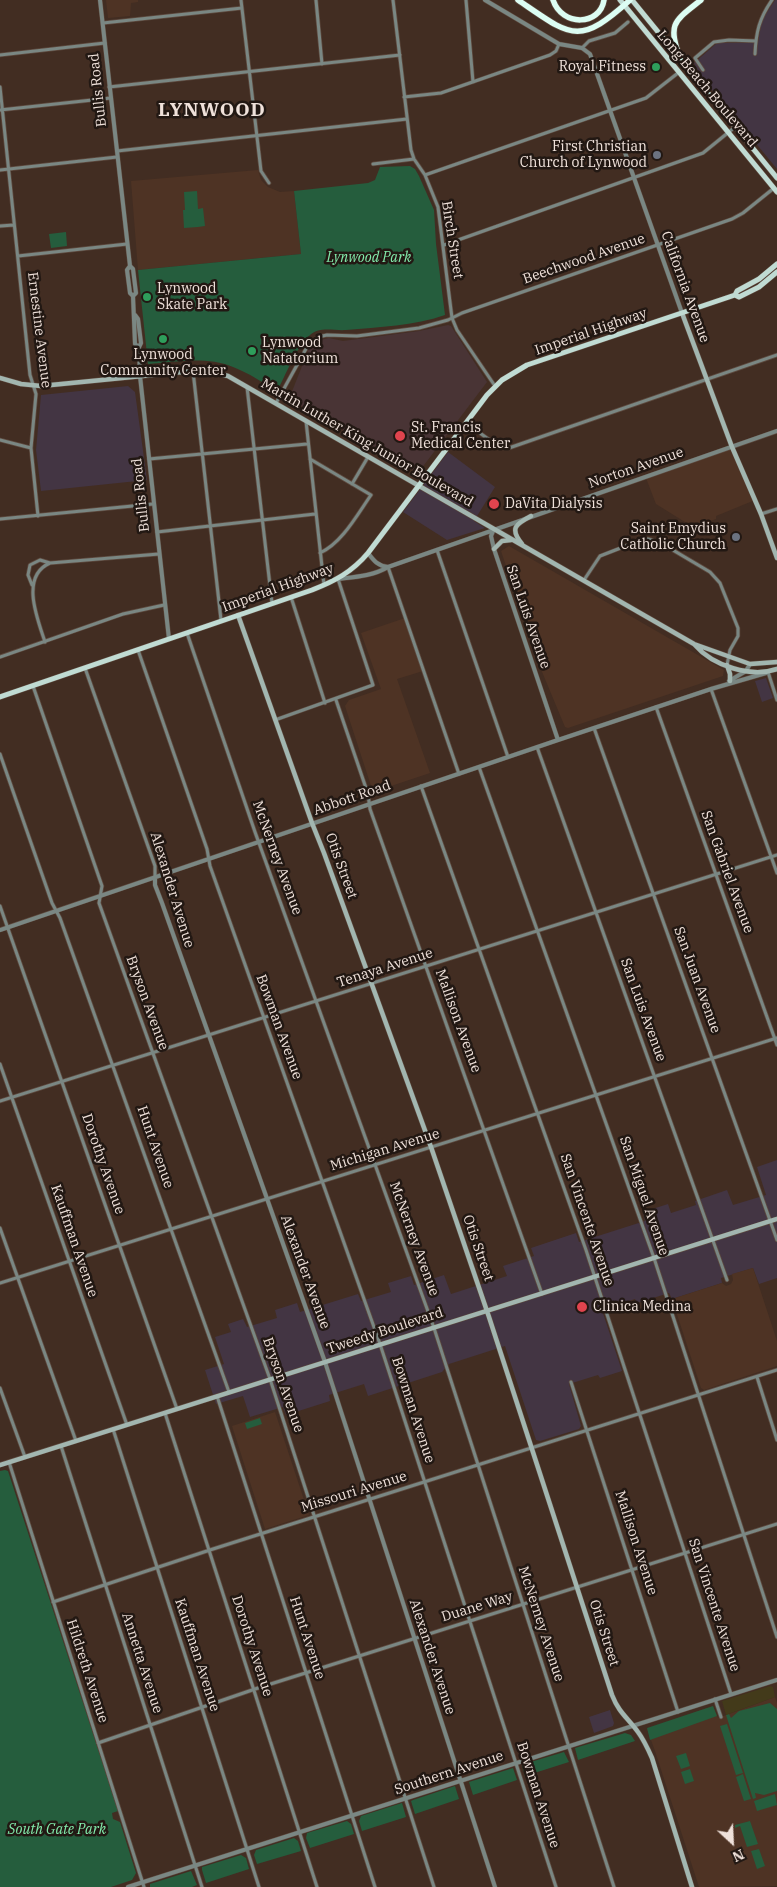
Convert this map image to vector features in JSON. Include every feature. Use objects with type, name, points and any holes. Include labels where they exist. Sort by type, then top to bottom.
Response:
[{"type":"highway","points":[[518,0],[557,26],[580,32],[590,30],[599,25],[631,0]]},
{"type":"highway","points":[[554,0],[556,7],[562,14],[567,18],[577,21],[584,20],[595,14],[604,0]]},
{"type":"highway","points":[[680,59],[673,38],[673,27],[678,18],[701,0]]},
{"type":"main road","name":"Long Beach Boulevard","points":[[620,0],[775,190]]},
{"type":"main road","name":"Long Beach Boulevard","points":[[631,0],[777,178]]},
{"type":"main road","name":"Imperial Highway","points":[[735,295],[737,291],[759,279],[777,264]]},
{"type":"main road","name":"Imperial Highway","points":[[0,698],[338,580],[356,567],[368,553],[495,386],[509,375],[527,366],[735,295],[739,297],[759,287],[777,272]]},
{"type":"main road","name":"California Avenue","points":[[682,313],[732,447],[761,514],[777,558]]},
{"type":"main road","name":"Martin Luther King Junior Boulevard","points":[[0,378],[33,386],[64,385],[193,370],[220,374],[247,386],[694,644],[750,664],[777,662]]},
{"type":"main road","points":[[524,546],[516,536],[515,529],[520,522],[531,516]]},
{"type":"main road","points":[[494,549],[502,541],[514,540]]},
{"type":"main road","name":"Otis Street","points":[[238,615],[431,1147],[487,1311],[615,1702],[626,1720],[644,1740],[652,1758],[692,1887]]},
{"type":"main road","name":"Martin Luther King Junior Boulevard","points":[[694,644],[700,651],[727,665],[746,671],[768,672],[777,669]]},
{"type":"main road","points":[[727,665],[730,681]]},
{"type":"main road","name":"Tweedy Boulevard","points":[[0,1465],[777,1219]]},
{"type":"street","name":"Bullis Road","points":[[100,0],[127,244],[136,293],[133,296],[141,343],[139,347],[140,376],[169,639]]},
{"type":"street","points":[[241,0],[261,171],[269,183]]},
{"type":"street","points":[[316,0],[322,64]]},
{"type":"street","name":"Birch Street","points":[[393,0],[411,150],[414,159],[425,175],[438,207],[452,318],[454,324],[495,386]]},
{"type":"street","points":[[466,0],[473,82]]},
{"type":"street","points":[[486,0],[559,44],[582,48],[589,41],[615,32],[628,22]]},
{"type":"street","points":[[755,54],[762,15],[772,0]]},
{"type":"street","points":[[103,23],[242,8]]},
{"type":"street","points":[[703,70],[694,58],[714,42],[729,40],[756,41]]},
{"type":"street","points":[[0,55],[105,43]]},
{"type":"street","points":[[404,97],[441,93],[550,55],[556,51],[559,44]]},
{"type":"street","name":"California Avenue","points":[[582,48],[593,59],[682,313]]},
{"type":"street","points":[[110,87],[400,55]]},
{"type":"street","points":[[425,175],[646,98],[678,73]]},
{"type":"street","name":"Ernestine Avenue","points":[[0,87],[14,225],[33,386],[36,394],[30,448],[38,516]]},
{"type":"street","points":[[1,110],[111,98]]},
{"type":"street","points":[[116,151],[407,119]]},
{"type":"street","points":[[444,245],[703,153],[736,128]]},
{"type":"street","points":[[0,170],[117,157]]},
{"type":"street","points":[[373,164],[414,159]]},
{"type":"street","name":"Beechwood Avenue","points":[[276,403],[303,352],[318,337],[327,335],[357,336],[419,328],[452,318],[738,217],[775,190]]},
{"type":"street","points":[[0,226],[14,225]]},
{"type":"street","points":[[18,256],[127,244]]},
{"type":"street","points":[[466,423],[498,446],[506,448],[777,355]]},
{"type":"street","points":[[193,370],[221,620]]},
{"type":"street","points":[[247,386],[272,603]]},
{"type":"street","points":[[306,421],[324,585]]},
{"type":"street","name":"Norton Avenue","points":[[338,580],[360,577],[381,571],[494,529],[777,431]]},
{"type":"street","points":[[0,440],[30,448]]},
{"type":"street","points":[[148,459],[308,444]]},
{"type":"street","points":[[352,484],[368,456]]},
{"type":"street","points":[[309,459],[371,495],[340,537],[320,553]]},
{"type":"street","points":[[0,519],[153,504]]},
{"type":"street","points":[[761,514],[777,509]]},
{"type":"street","points":[[157,532],[315,514]]},
{"type":"street","name":"San Luis Avenue","points":[[494,529],[492,536],[494,549],[558,740]]},
{"type":"street","points":[[584,580],[597,559],[603,554],[642,540],[654,540],[661,543],[710,572],[720,583],[738,632],[728,657],[727,665]]},
{"type":"street","points":[[437,550],[508,757]]},
{"type":"street","points":[[368,553],[376,563],[388,567],[459,774]]},
{"type":"street","points":[[33,585],[37,571],[42,566],[50,563],[159,554]]},
{"type":"street","points":[[45,642],[36,615],[33,585],[28,575],[30,565],[40,560],[50,563]]},
{"type":"street","points":[[275,720],[373,686],[338,580]]},
{"type":"street","points":[[291,597],[325,703]]},
{"type":"street","points":[[0,657],[134,611],[164,605]]},
{"type":"street","name":"McNerney Avenue","points":[[187,633],[259,841],[434,1328],[614,1887]]},
{"type":"street","name":"Bowman Avenue","points":[[138,650],[264,1018],[380,1344],[556,1887]]},
{"type":"street","name":"Abbott Road","points":[[711,689],[730,681],[746,671],[750,664]]},
{"type":"street","name":"Alexander Avenue","points":[[85,668],[154,866],[155,884],[325,1362],[495,1887]]},
{"type":"street","points":[[768,672],[777,700]]},
{"type":"street","name":"Abbott Road","points":[[0,930],[479,766],[768,672]]},
{"type":"street","name":"Bryson Avenue","points":[[32,686],[102,886],[99,903],[270,1379],[434,1887]]},
{"type":"street","points":[[711,689],[777,873]]},
{"type":"street","name":"Mallison Avenue","points":[[336,700],[368,795],[369,804],[542,1294]]},
{"type":"street","name":"San Gabriel Avenue","points":[[656,708],[777,1045]]},
{"type":"street","name":"San Juan Avenue","points":[[594,728],[655,894],[777,1240]]},
{"type":"street","name":"San Luis Avenue","points":[[537,747],[727,1280]]},
{"type":"street","name":"Hunt Avenue","points":[[0,754],[114,1066],[229,1392]]},
{"type":"street","name":"San Miguel Avenue","points":[[479,766],[654,1258],[697,1396],[777,1637]]},
{"type":"street","name":"San Vincente Avenue","points":[[421,786],[595,1276],[731,1694]]},
{"type":"street","name":"Tenaya Avenue","points":[[0,1101],[777,856]]},
{"type":"street","name":"Dorothy Avenue","points":[[0,906],[177,1408]]},
{"type":"street","name":"Michigan Avenue","points":[[0,1283],[776,1039]]},
{"type":"street","name":"Kauffman Avenue","points":[[0,1064],[127,1425]]},
{"type":"street","points":[[0,1228],[76,1441]]},
{"type":"street","name":"Missouri Avenue","points":[[53,1602],[209,1550],[777,1370]]},
{"type":"street","points":[[757,1377],[777,1440]]},
{"type":"street","name":"Mallison Avenue","points":[[571,1382],[678,1712]]},
{"type":"street","points":[[0,1388],[25,1457]]},
{"type":"street","name":"Hunt Avenue","points":[[217,1396],[375,1887]]},
{"type":"street","name":"Dorothy Avenue","points":[[165,1413],[317,1887]]},
{"type":"street","name":"Kauffman Avenue","points":[[113,1429],[260,1887]]},
{"type":"street","name":"Annetta Avenue","points":[[61,1446],[202,1887]]},
{"type":"street","name":"Hildreth Avenue","points":[[8,1462],[144,1885]]},
{"type":"street","name":"Duane Way","points":[[98,1743],[306,1673],[777,1524]]},
{"type":"street","points":[[776,1680],[777,1686]]},
{"type":"street","name":"Southern Avenue","points":[[128,1887],[144,1885],[196,1865],[776,1680]]},
{"type":"street","points":[[716,1699],[721,1717]]},
{"type":"shaded area","points":[[106,0],[138,0],[138,2],[131,3],[130,16],[108,18]]},
{"type":"shaded area","points":[[775,0],[777,0],[777,169],[703,79],[694,63],[717,43],[758,42],[762,20]]},
{"type":"shaded area","points":[[258,170],[261,180],[268,187],[280,192],[294,191],[301,254],[138,270],[131,181]]},
{"type":"shaded area","name":"St. Francis Medical Center","points":[[451,326],[487,382],[418,473],[289,399],[308,351],[311,346],[320,340],[329,338],[343,341],[419,331]]},
{"type":"shaded area","points":[[128,386],[135,392],[147,480],[41,491],[36,450],[41,395]]},
{"type":"shaded area","points":[[731,447],[755,500],[716,516],[716,519],[693,527],[656,504],[646,478]]},
{"type":"shaded area","points":[[448,452],[495,487],[474,521],[485,528],[447,540],[403,512]]},
{"type":"shaded area","points":[[509,546],[724,670],[723,676],[568,728],[565,727],[540,667],[501,551]]},
{"type":"shaded area","points":[[405,618],[423,671],[397,679],[430,773],[373,792],[345,706],[349,700],[381,689],[361,633]]},
{"type":"shaded area","points":[[766,678],[773,698],[762,702],[755,681]]},
{"type":"shaded area","points":[[777,1160],[777,1278],[759,1284],[753,1268],[721,1278],[722,1283],[672,1299],[669,1293],[637,1303],[635,1299],[602,1310],[622,1371],[600,1378],[598,1375],[569,1384],[581,1426],[579,1429],[540,1441],[536,1440],[505,1346],[449,1364],[442,1372],[368,1396],[364,1384],[329,1395],[330,1401],[286,1415],[283,1407],[250,1417],[243,1396],[216,1404],[205,1370],[224,1364],[215,1337],[231,1332],[228,1324],[243,1319],[247,1327],[277,1318],[275,1310],[297,1303],[300,1312],[358,1294],[361,1301],[391,1292],[388,1283],[411,1276],[414,1285],[444,1275],[451,1294],[507,1276],[503,1266],[534,1256],[531,1248],[576,1233],[579,1242],[645,1221],[643,1212],[668,1204],[671,1213],[696,1205],[695,1201],[727,1190],[733,1205],[766,1195],[757,1167]]},
{"type":"shaded area","points":[[753,1268],[777,1341],[777,1366],[704,1390],[701,1388],[672,1299],[722,1283],[726,1286],[731,1284],[733,1280],[732,1274]]},
{"type":"shaded area","points":[[275,1412],[309,1515],[265,1529],[232,1426]]},
{"type":"shaded area","points":[[775,1697],[777,1703],[777,1886],[699,1887],[647,1729],[713,1706],[718,1718]]},
{"type":"shaded area","points":[[610,1710],[614,1723],[613,1726],[594,1733],[589,1717]]},
{"type":"green space","name":"Lynwood Park","points":[[410,166],[415,169],[419,176],[434,210],[436,244],[445,315],[421,322],[396,326],[314,332],[300,347],[277,391],[245,372],[223,364],[191,361],[148,364],[138,270],[301,254],[294,191],[368,183],[375,180],[380,167]]},
{"type":"green space","points":[[197,191],[198,209],[203,208],[205,226],[184,228],[184,192]]},
{"type":"green space","points":[[66,232],[67,246],[51,248],[49,234]]},
{"type":"green space","points":[[260,1418],[262,1424],[247,1429],[245,1423]]},
{"type":"green space","name":"South Gate Park","points":[[0,1471],[8,1471],[118,1811],[112,1813],[113,1819],[120,1822],[136,1873],[132,1880],[111,1887],[0,1887]]},
{"type":"green space","points":[[770,1703],[777,1709],[777,1791],[764,1795],[755,1793],[756,1798],[753,1799],[726,1715],[729,1714],[731,1718],[739,1711]]},
{"type":"green space","points":[[713,1706],[717,1716],[650,1740],[647,1728]]},
{"type":"green space","points":[[727,1724],[743,1773],[736,1775],[720,1726]]},
{"type":"green space","points":[[625,1733],[631,1735],[635,1741],[578,1760],[575,1748]]},
{"type":"green space","points":[[564,1752],[569,1762],[525,1776],[522,1766],[524,1764]]},
{"type":"green space","points":[[686,1753],[690,1766],[681,1769],[676,1756]]},
{"type":"green space","points":[[513,1768],[517,1780],[473,1795],[469,1782]]},
{"type":"green space","points":[[690,1769],[694,1781],[685,1784],[681,1772]]},
{"type":"green space","points":[[743,1774],[751,1799],[744,1801],[736,1777]]},
{"type":"green space","points":[[455,1786],[459,1799],[415,1814],[411,1801]]},
{"type":"green space","points":[[775,1794],[777,1805],[757,1811],[754,1801]]},
{"type":"green space","points":[[402,1803],[406,1817],[362,1831],[359,1821],[361,1816]]},
{"type":"green space","points":[[347,1821],[351,1824],[354,1834],[310,1848],[306,1838],[307,1833]]},
{"type":"green space","points":[[750,1821],[758,1844],[747,1847],[740,1826],[735,1828],[735,1825]]},
{"type":"green space","points":[[294,1838],[298,1841],[301,1851],[257,1864],[254,1855],[256,1850]]},
{"type":"green space","points":[[759,1849],[765,1866],[757,1869],[751,1851]]},
{"type":"green space","points":[[241,1855],[246,1858],[249,1869],[206,1883],[202,1867]]},
{"type":"green space","points":[[191,1871],[197,1885],[192,1887],[150,1887],[150,1884]]},
{"type":"sand","points":[[770,1686],[773,1687],[775,1697],[726,1715],[722,1701]]},
{"type":"place","name":"Royal Fitness","points":[[656,67]]},
{"type":"place","name":"First Christian Church of Lynwood","points":[[657,155]]},
{"type":"place","name":"Lynwood Skate Park","points":[[147,297]]},
{"type":"place","name":"Lynwood Community Center","points":[[163,339]]},
{"type":"place","name":"Lynwood Natatorium","points":[[252,351]]},
{"type":"place","name":"St. Francis Medical Center","points":[[400,436]]},
{"type":"place","name":"DaVita Dialysis","points":[[494,504]]},
{"type":"place","name":"Saint Emydius Catholic Church","points":[[736,537]]},
{"type":"place","name":"Clinica Medina","points":[[582,1307]]},
{"type":"district","name":"LYNWOOD","points":[[212,111]]}]
